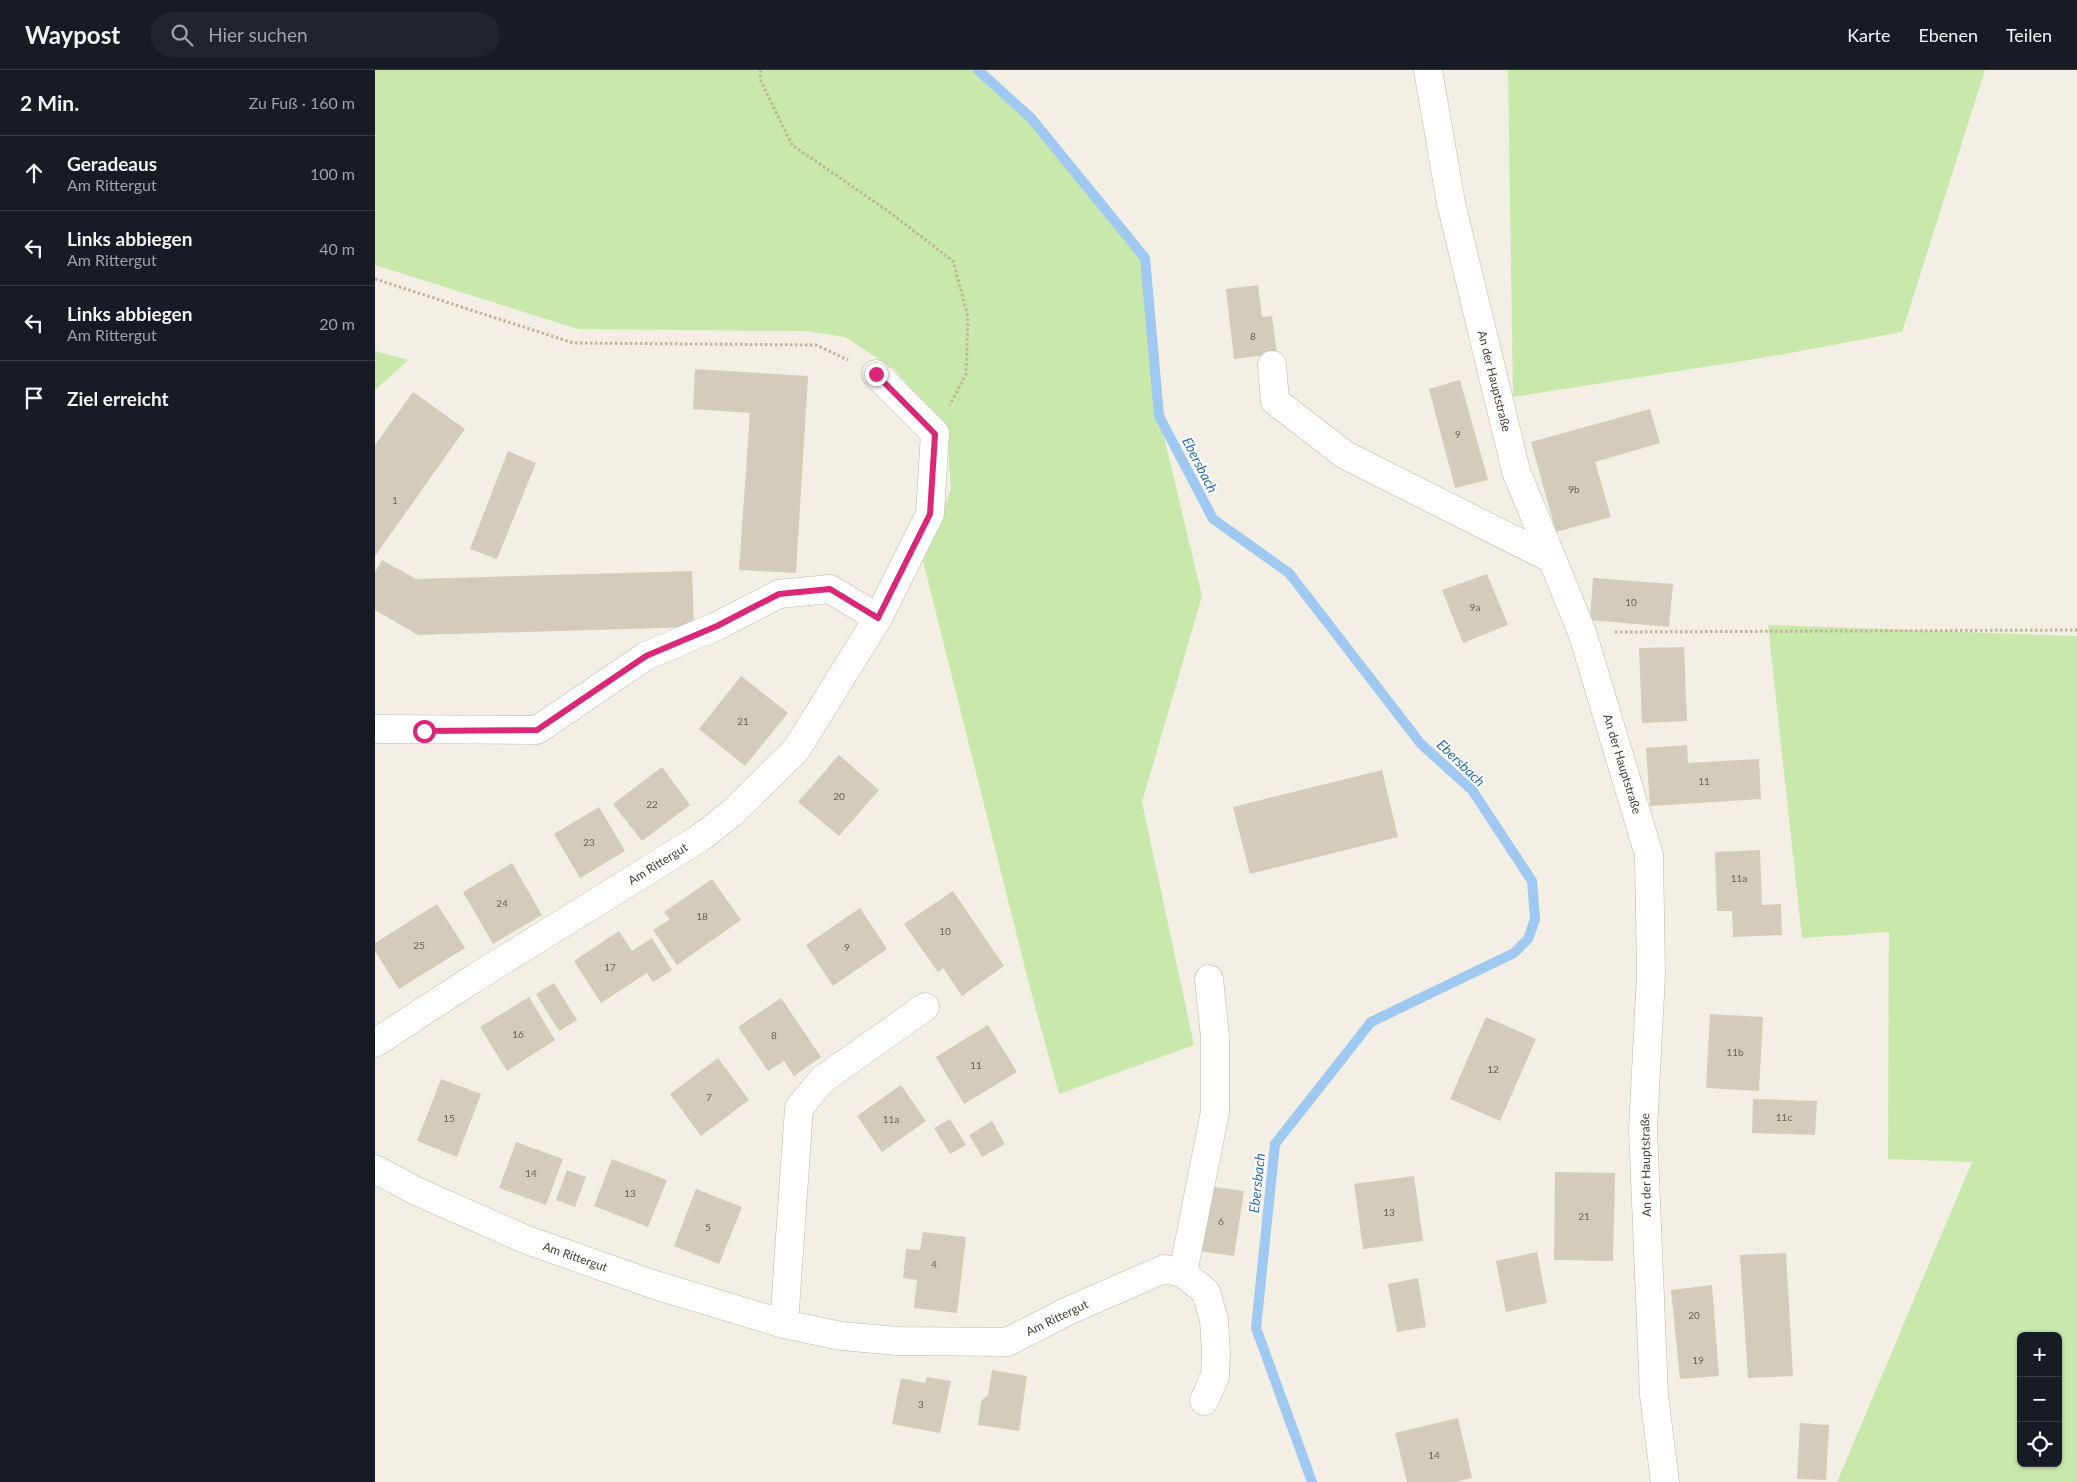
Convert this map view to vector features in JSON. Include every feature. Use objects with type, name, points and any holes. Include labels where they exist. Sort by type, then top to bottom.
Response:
[{"type":"street","name":"An der Hauptstraße","points":[[1428,70],[1451,204],[1516,471],[1582,632],[1649,855],[1651,975],[1643,1129],[1654,1395],[1665,1482]]},
{"type":"street","points":[[1272,365],[1275,401],[1345,455],[1552,559]]},
{"type":"street","points":[[876,374],[935,434]]},
{"type":"street","name":"Am Rittergut","points":[[375,1043],[473,979],[700,838],[733,813],[796,750],[878,618],[930,514],[935,434]]},
{"type":"street","points":[[375,730],[537,730],[646,656],[717,626],[779,594],[830,589],[878,618]]},
{"type":"street","points":[[1204,1401],[1215,1376],[1214,1320],[1206,1292],[1183,1273],[1215,1112],[1215,1037],[1209,979]]},
{"type":"street","points":[[784,1324],[799,1108],[823,1079],[925,1007]]},
{"type":"street","name":"Am Rittergut","points":[[375,1169],[415,1190],[527,1240],[655,1285],[784,1324],[841,1336],[898,1341],[1007,1342],[1070,1310],[1164,1269],[1183,1273]]},
{"type":"path","points":[[761,70],[760,79],[792,145],[885,209],[953,261],[969,317],[966,374],[935,434]]},
{"type":"path","points":[[375,279],[573,342],[816,345],[876,374]]},
{"type":"path","points":[[1582,632],[2077,630]]},
{"type":"green space","points":[[375,70],[978,70],[1031,118],[1145,258],[1159,416],[1202,596],[1142,802],[1194,1045],[1059,1094],[1029,984],[922,557],[951,490],[947,431],[894,369],[845,337],[805,331],[578,329],[375,265]]},
{"type":"green space","points":[[1508,70],[1985,70],[1902,332],[1768,357],[1513,397]]},
{"type":"green space","points":[[375,351],[408,360],[375,390]]},
{"type":"green space","points":[[1768,625],[2077,636],[2077,1482],[1837,1482],[1972,1162],[1888,1159],[1889,932],[1802,938]]},
{"type":"building","points":[[1258,285],[1262,317],[1272,316],[1277,354],[1234,359],[1226,289]]},
{"type":"building","points":[[695,369],[808,376],[796,573],[739,570],[750,413],[693,409]]},
{"type":"building","points":[[1460,380],[1488,480],[1455,488],[1429,389]]},
{"type":"building","points":[[413,392],[465,429],[375,556],[375,445]]},
{"type":"building","points":[[1650,409],[1660,443],[1595,462],[1611,517],[1556,532],[1531,442]]},
{"type":"building","points":[[508,451],[536,463],[497,559],[470,549]]},
{"type":"building","points":[[382,560],[416,579],[692,571],[694,627],[418,635],[375,610],[375,572]]},
{"type":"building","points":[[1487,574],[1508,625],[1463,643],[1442,590]]},
{"type":"building","points":[[1593,578],[1673,584],[1669,627],[1590,620]]},
{"type":"building","points":[[1684,647],[1687,721],[1642,723],[1639,648]]},
{"type":"building","points":[[741,676],[788,713],[745,766],[699,729]]},
{"type":"building","points":[[1687,745],[1688,763],[1759,759],[1761,799],[1650,806],[1646,748]]},
{"type":"building","points":[[839,755],[879,790],[839,836],[798,802]]},
{"type":"building","points":[[662,767],[690,805],[642,841],[613,804]]},
{"type":"building","points":[[1382,770],[1398,837],[1250,874],[1233,807]]},
{"type":"building","points":[[599,807],[625,851],[580,878],[554,834]]},
{"type":"building","points":[[1760,850],[1762,905],[1781,904],[1782,935],[1733,937],[1732,911],[1717,911],[1715,852]]},
{"type":"building","points":[[512,863],[542,915],[493,944],[463,892]]},
{"type":"building","points":[[712,879],[741,920],[677,965],[653,930],[670,919],[664,912]]},
{"type":"building","points":[[953,891],[1004,966],[962,996],[943,968],[938,972],[904,924]]},
{"type":"building","points":[[437,904],[465,948],[399,989],[375,951],[375,943]]},
{"type":"building","points":[[860,908],[887,949],[833,986],[806,945]]},
{"type":"building","points":[[619,931],[632,951],[652,938],[672,970],[653,982],[647,973],[601,1003],[574,961]]},
{"type":"building","points":[[554,983],[577,1020],[559,1031],[536,994]]},
{"type":"building","points":[[529,997],[555,1040],[507,1071],[480,1027]]},
{"type":"building","points":[[781,998],[821,1057],[794,1076],[784,1061],[768,1071],[738,1027]]},
{"type":"building","points":[[1710,1014],[1763,1017],[1759,1091],[1706,1088]]},
{"type":"building","points":[[1486,1017],[1536,1039],[1500,1121],[1450,1099]]},
{"type":"building","points":[[988,1025],[1017,1072],[964,1104],[936,1057]]},
{"type":"building","points":[[718,1058],[749,1100],[701,1136],[670,1094]]},
{"type":"building","points":[[441,1079],[481,1094],[457,1157],[417,1141]]},
{"type":"building","points":[[901,1085],[926,1121],[882,1152],[857,1116]]},
{"type":"building","points":[[1753,1099],[1817,1101],[1815,1135],[1752,1133]]},
{"type":"building","points":[[950,1119],[966,1145],[950,1154],[934,1128]]},
{"type":"building","points":[[992,1121],[1005,1144],[982,1157],[969,1135]]},
{"type":"building","points":[[516,1142],[563,1159],[546,1205],[499,1188]]},
{"type":"building","points":[[612,1159],[667,1180],[648,1227],[594,1206]]},
{"type":"building","points":[[567,1170],[586,1177],[575,1207],[556,1200]]},
{"type":"building","points":[[1555,1172],[1615,1173],[1613,1261],[1554,1260]]},
{"type":"building","points":[[1414,1176],[1423,1241],[1363,1249],[1354,1184]]},
{"type":"building","points":[[1207,1186],[1244,1191],[1234,1256],[1198,1251]]},
{"type":"building","points":[[696,1189],[742,1207],[719,1264],[674,1246]]},
{"type":"building","points":[[923,1232],[966,1237],[957,1313],[914,1308],[917,1280],[903,1278],[906,1249],[920,1250]]},
{"type":"building","points":[[1537,1252],[1547,1303],[1506,1312],[1496,1261]]},
{"type":"building","points":[[1786,1253],[1793,1376],[1748,1378],[1740,1255]]},
{"type":"building","points":[[1418,1278],[1426,1327],[1397,1332],[1388,1284]]},
{"type":"building","points":[[1712,1285],[1719,1376],[1680,1379],[1671,1290]]},
{"type":"building","points":[[992,1370],[1027,1376],[1019,1431],[978,1425],[981,1401],[988,1395]]},
{"type":"building","points":[[927,1377],[951,1381],[940,1433],[892,1424],[901,1378],[925,1383]]},
{"type":"building","points":[[1458,1418],[1472,1478],[1455,1482],[1407,1482],[1395,1433]]},
{"type":"building","points":[[1800,1423],[1829,1425],[1826,1480],[1797,1479]]},
{"type":"waterway","name":"Ebersbach","points":[[978,70],[1031,118],[1145,258],[1159,416],[1213,519],[1289,573],[1421,744],[1472,790],[1532,881],[1535,919],[1528,939],[1514,953],[1371,1022],[1275,1144],[1256,1328],[1312,1482]]},
{"type":"route","points":[[424,731],[537,730],[646,656],[717,626],[779,594],[830,589],[878,618],[930,514],[935,434],[876,374]]}]
